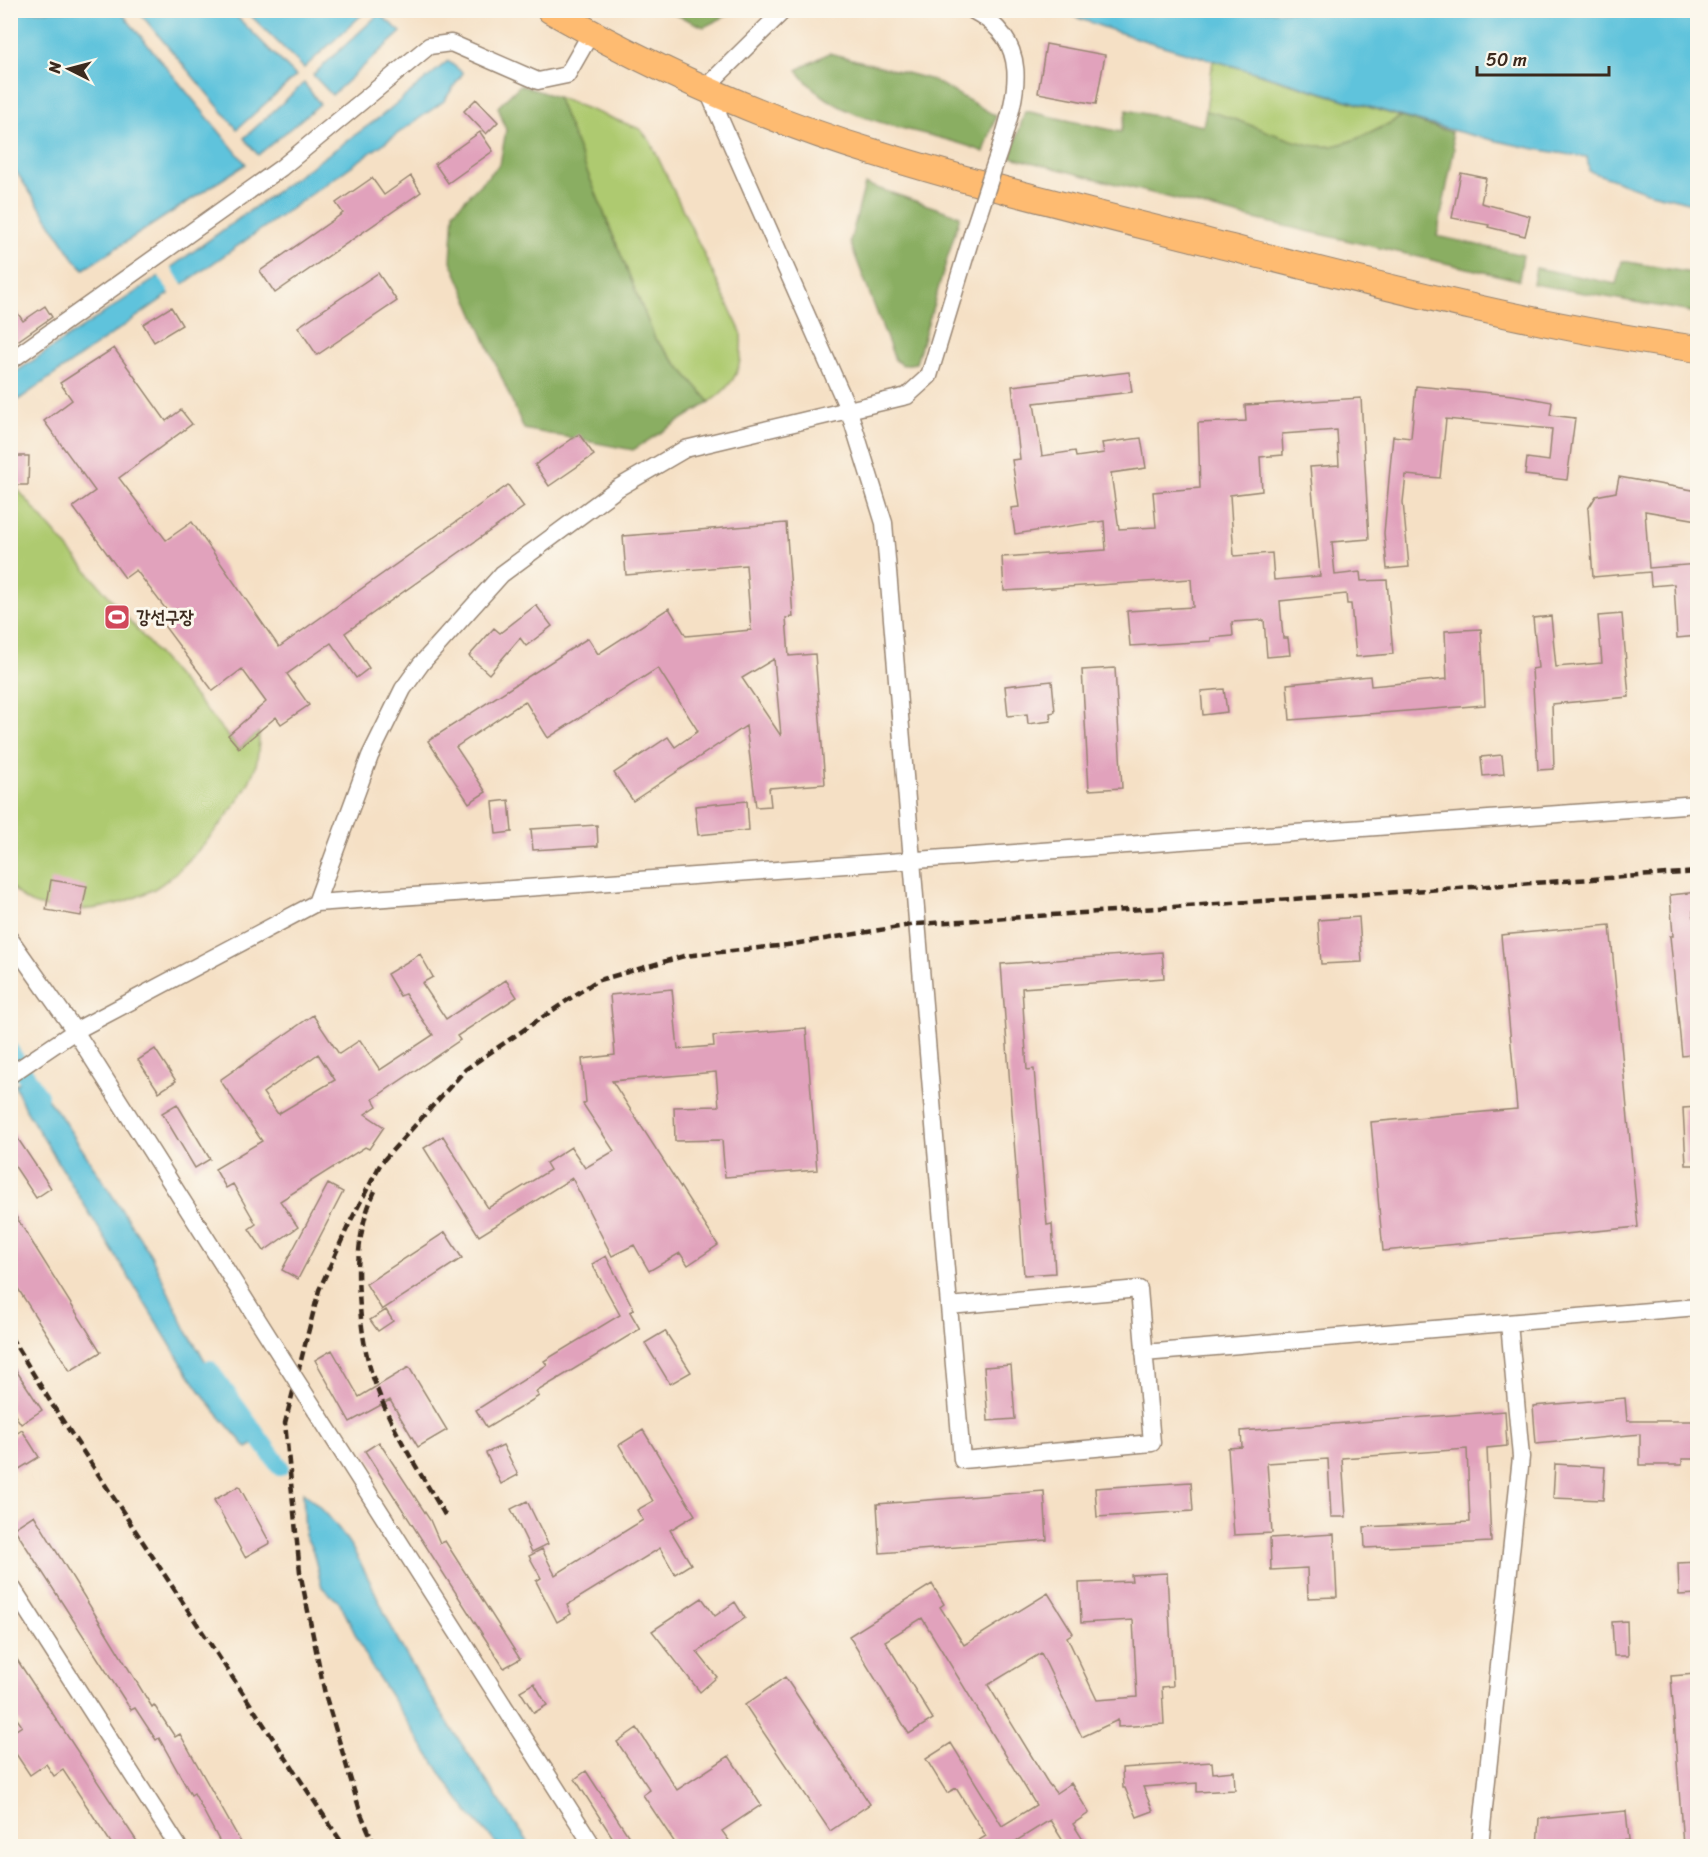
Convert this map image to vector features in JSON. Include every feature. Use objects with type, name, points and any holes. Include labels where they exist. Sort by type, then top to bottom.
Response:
[{"type":"highway","points":[[550,10],[591,33],[706,87],[780,119],[874,153],[1365,282],[1544,322],[1698,349]]},
{"type":"street","points":[[784,10],[706,87],[849,411],[884,523],[912,862],[949,1306],[962,1460],[1152,1443],[1139,1289],[949,1306]]},
{"type":"street","points":[[316,903],[370,756],[403,688],[421,664],[502,574],[618,488],[685,449],[907,396],[929,376],[1012,108],[1016,82],[1015,59],[1008,40],[995,24],[972,10]]},
{"type":"street","points":[[10,361],[281,168],[429,46],[451,43],[538,81],[567,75],[591,33]]},
{"type":"street","points":[[10,1075],[75,1031],[316,903],[1698,804]]},
{"type":"street","points":[[10,939],[75,1031],[593,1846]]},
{"type":"street","points":[[1144,1353],[1698,1307]]},
{"type":"street","points":[[1480,1846],[1521,1457],[1509,1323]]},
{"type":"street","points":[[10,1584],[178,1846]]},
{"type":"green space","points":[[667,11],[736,11],[704,27]]},
{"type":"green space","points":[[829,53],[933,80],[996,116],[984,152],[960,143],[883,123],[835,104],[815,89],[797,70]]},
{"type":"green space","points":[[1213,60],[1401,117],[1358,138],[1332,146],[1319,146],[1287,139],[1206,111]]},
{"type":"green space","points":[[520,85],[557,97],[655,339],[710,402],[633,450],[524,429],[451,261],[454,211],[500,164],[506,130],[498,107]]},
{"type":"green space","points":[[557,97],[640,129],[650,141],[741,332],[741,354],[737,372],[727,387],[710,402],[655,339]]},
{"type":"green space","points":[[1127,110],[1203,126],[1206,111],[1287,139],[1319,146],[1332,146],[1350,141],[1401,117],[1451,132],[1454,150],[1437,236],[1523,255],[1519,280],[1241,216],[1011,157],[1025,111],[1121,132]]},
{"type":"green space","points":[[865,184],[960,216],[916,363],[903,365],[895,360],[850,242]]},
{"type":"green space","points":[[1622,261],[1697,274],[1697,313],[1533,284],[1536,268],[1616,284]]},
{"type":"green space","points":[[10,468],[14,468],[14,485],[239,749],[259,732],[257,759],[249,782],[239,799],[197,852],[154,889],[109,906],[74,910],[46,907],[27,901],[11,886]]},
{"type":"water","points":[[10,11],[120,11],[246,164],[84,269],[75,260],[11,164]]},
{"type":"water","points":[[138,11],[231,11],[296,76],[237,129]]},
{"type":"water","points":[[246,11],[366,11],[304,68]]},
{"type":"water","points":[[1060,11],[1697,11],[1697,204],[1647,192],[1589,171],[1587,157],[1474,136],[1145,41]]},
{"type":"water","points":[[379,14],[401,32],[332,95],[313,75]]},
{"type":"water","points":[[448,61],[463,73],[444,101],[11,405],[10,376],[155,279],[380,117]]},
{"type":"water","points":[[304,83],[320,104],[258,155],[244,138]]},
{"type":"water","points":[[28,1076],[60,1115],[151,1255],[187,1332],[239,1414],[259,1441],[247,1448],[214,1410],[189,1375],[24,1107],[15,1085]]},
{"type":"water","points":[[303,1492],[323,1510],[353,1550],[409,1660],[438,1708],[531,1846],[499,1846],[472,1817],[449,1786],[371,1666],[340,1603],[322,1587],[313,1551],[305,1535]]},
{"type":"pier","points":[[170,265],[184,288],[172,297],[157,273]]},
{"type":"building","points":[[1046,44],[1105,55],[1096,104],[1038,93]]},
{"type":"building","points":[[476,99],[498,122],[486,134],[464,111]]},
{"type":"building","points":[[480,132],[493,151],[448,183],[435,164]]},
{"type":"building","points":[[1461,173],[1486,178],[1481,203],[1530,216],[1525,236],[1488,227],[1489,225],[1452,218]]},
{"type":"building","points":[[411,176],[421,192],[275,293],[260,271],[343,213],[336,203],[372,178],[384,195]]},
{"type":"building","points":[[378,273],[397,301],[317,355],[298,327]]},
{"type":"building","points":[[10,302],[23,321],[45,306],[52,317],[16,342],[10,334]]},
{"type":"building","points":[[171,307],[182,325],[154,342],[143,324]]},
{"type":"building","points":[[114,348],[166,421],[181,410],[192,424],[119,478],[166,540],[192,522],[279,647],[508,485],[524,507],[345,633],[369,668],[356,678],[331,643],[287,674],[309,705],[281,724],[276,717],[239,748],[228,735],[266,702],[242,669],[213,691],[162,623],[171,616],[136,570],[125,578],[73,507],[95,491],[44,421],[72,400],[60,383]]},
{"type":"building","points":[[1129,372],[1132,392],[1034,403],[1042,456],[1075,451],[1076,457],[1104,453],[1102,443],[1141,438],[1146,468],[1111,473],[1119,529],[1156,527],[1153,492],[1200,488],[1198,423],[1246,421],[1245,405],[1361,398],[1369,539],[1332,542],[1335,575],[1360,572],[1361,581],[1387,580],[1393,654],[1356,657],[1351,604],[1347,604],[1346,594],[1280,601],[1283,638],[1288,638],[1290,655],[1267,657],[1264,620],[1232,622],[1233,636],[1211,638],[1211,641],[1130,646],[1127,611],[1193,607],[1191,579],[1004,591],[1002,557],[1106,550],[1104,521],[1015,534],[1011,508],[1019,507],[1012,460],[1020,459],[1012,386]],"holes":[[[1337,430],[1339,465],[1310,467],[1320,576],[1274,580],[1272,553],[1234,556],[1230,495],[1262,491],[1260,457],[1283,455],[1282,434]]]},
{"type":"building","points":[[1416,386],[1513,395],[1552,402],[1550,415],[1575,418],[1567,480],[1525,475],[1527,458],[1549,461],[1552,429],[1446,419],[1440,478],[1406,475],[1403,502],[1409,567],[1387,569],[1384,533],[1393,436],[1411,438]]},
{"type":"building","points":[[579,434],[594,455],[549,486],[535,465]]},
{"type":"building","points":[[15,456],[29,456],[28,485],[14,485]]},
{"type":"building","points":[[1619,477],[1698,491],[1698,520],[1645,511],[1649,568],[1698,564],[1698,636],[1677,638],[1674,584],[1651,586],[1650,572],[1593,577],[1588,509],[1596,496],[1616,492]]},
{"type":"building","points":[[786,523],[793,617],[786,618],[789,656],[815,654],[825,784],[769,788],[771,806],[756,807],[746,726],[633,801],[614,773],[668,737],[675,747],[698,731],[658,668],[548,738],[525,701],[456,747],[486,792],[469,803],[428,741],[588,638],[598,654],[669,608],[686,636],[751,630],[746,565],[626,575],[623,536]],"holes":[[[774,659],[781,736],[742,678]]]},
{"type":"building","points":[[536,605],[552,626],[526,646],[520,638],[489,674],[469,656],[494,628],[500,633]]},
{"type":"building","points":[[1622,614],[1629,697],[1552,704],[1554,769],[1538,770],[1532,669],[1538,668],[1533,618],[1551,616],[1556,667],[1602,663],[1598,616]]},
{"type":"building","points":[[1481,629],[1485,705],[1290,720],[1287,684],[1370,676],[1371,686],[1447,679],[1445,631]]},
{"type":"building","points":[[1115,668],[1122,788],[1089,790],[1082,670]]},
{"type":"building","points":[[1052,681],[1055,712],[1050,713],[1051,721],[1028,724],[1027,714],[1008,716],[1005,686]]},
{"type":"building","points":[[1224,689],[1227,712],[1203,715],[1201,691]]},
{"type":"building","points":[[1502,755],[1504,774],[1483,776],[1481,757]]},
{"type":"building","points":[[509,800],[512,832],[496,834],[493,802]]},
{"type":"building","points":[[747,801],[749,830],[698,835],[695,806]]},
{"type":"building","points":[[597,825],[598,846],[533,850],[531,829]]},
{"type":"building","points":[[51,880],[87,886],[81,916],[46,910]]},
{"type":"building","points":[[1698,892],[1698,911],[1693,911],[1698,962],[1698,1054],[1682,1056],[1670,936],[1673,936],[1670,895]]},
{"type":"building","points":[[1359,917],[1362,962],[1321,964],[1318,920]]},
{"type":"building","points":[[1610,925],[1638,1227],[1383,1251],[1371,1122],[1517,1109],[1501,935]]},
{"type":"building","points":[[1162,952],[1164,978],[1022,988],[1027,1070],[1034,1069],[1047,1225],[1052,1224],[1055,1273],[1024,1275],[1001,964]]},
{"type":"building","points":[[420,954],[433,977],[422,983],[446,1019],[506,980],[517,997],[457,1036],[460,1040],[373,1099],[377,1106],[365,1114],[384,1127],[369,1149],[365,1147],[280,1201],[298,1227],[264,1251],[249,1229],[256,1224],[233,1184],[226,1188],[215,1169],[262,1141],[220,1080],[313,1015],[339,1054],[360,1040],[380,1070],[433,1035],[405,994],[400,996],[387,974]],"holes":[[[318,1054],[335,1080],[278,1114],[263,1093]]]},
{"type":"building","points":[[672,989],[678,1049],[714,1046],[713,1036],[806,1028],[817,1170],[725,1177],[722,1140],[675,1141],[674,1107],[719,1106],[716,1072],[612,1081],[718,1245],[688,1265],[680,1253],[649,1271],[634,1245],[612,1256],[572,1178],[479,1236],[424,1148],[443,1136],[488,1208],[550,1170],[546,1163],[571,1147],[585,1168],[614,1151],[583,1104],[586,1102],[582,1059],[615,1055],[610,995]]},
{"type":"building","points":[[155,1049],[176,1081],[159,1092],[138,1060]]},
{"type":"building","points":[[177,1104],[210,1159],[195,1168],[162,1113]]},
{"type":"building","points":[[1698,1107],[1698,1165],[1686,1165],[1683,1108]]},
{"type":"building","points":[[10,1127],[51,1188],[36,1198],[10,1159]]},
{"type":"building","points":[[328,1184],[343,1192],[298,1279],[282,1270]]},
{"type":"building","points":[[10,1207],[101,1352],[70,1371],[10,1276]]},
{"type":"building","points":[[445,1232],[462,1258],[382,1310],[366,1284]]},
{"type":"building","points":[[606,1256],[634,1310],[630,1312],[640,1329],[536,1392],[539,1396],[487,1428],[476,1410],[547,1365],[544,1361],[620,1315],[592,1264]]},
{"type":"building","points":[[386,1310],[393,1321],[378,1331],[370,1320]]},
{"type":"building","points":[[665,1331],[691,1372],[670,1384],[645,1343]]},
{"type":"building","points":[[332,1350],[359,1397],[409,1367],[447,1430],[418,1447],[390,1400],[350,1422],[315,1360]]},
{"type":"building","points":[[10,1361],[42,1410],[21,1424],[10,1408]]},
{"type":"building","points":[[1011,1365],[1015,1419],[988,1421],[984,1367]]},
{"type":"building","points":[[1625,1398],[1627,1421],[1698,1421],[1698,1459],[1682,1459],[1682,1465],[1640,1465],[1640,1434],[1536,1444],[1533,1406]]},
{"type":"building","points":[[1505,1411],[1507,1446],[1487,1448],[1491,1542],[1365,1548],[1364,1527],[1470,1522],[1467,1449],[1342,1458],[1346,1517],[1331,1517],[1328,1459],[1267,1463],[1272,1533],[1234,1535],[1228,1448],[1242,1447],[1241,1431]]},
{"type":"building","points":[[22,1430],[39,1457],[16,1471],[10,1462],[10,1438]]},
{"type":"building","points":[[643,1430],[695,1515],[670,1530],[691,1564],[675,1574],[660,1548],[567,1605],[571,1614],[557,1622],[536,1581],[541,1578],[529,1556],[542,1549],[555,1575],[643,1520],[637,1510],[653,1501],[619,1445]]},
{"type":"building","points":[[379,1442],[430,1520],[440,1543],[445,1541],[520,1659],[504,1668],[365,1451]]},
{"type":"building","points":[[503,1445],[518,1475],[501,1484],[486,1453]]},
{"type":"building","points":[[1555,1464],[1605,1467],[1603,1500],[1553,1498]]},
{"type":"building","points":[[1191,1482],[1193,1511],[1097,1517],[1095,1488]]},
{"type":"building","points":[[239,1486],[270,1543],[245,1557],[214,1500]]},
{"type":"building","points":[[1044,1491],[1047,1540],[880,1553],[877,1504]]},
{"type":"building","points":[[527,1501],[548,1544],[532,1552],[511,1509]]},
{"type":"building","points":[[34,1515],[152,1707],[154,1705],[175,1737],[180,1734],[243,1846],[222,1846],[194,1793],[191,1795],[159,1738],[156,1740],[135,1708],[131,1710],[14,1528]]},
{"type":"building","points":[[1334,1534],[1337,1597],[1308,1598],[1307,1568],[1271,1570],[1270,1538]]},
{"type":"building","points":[[1698,1562],[1698,1594],[1679,1595],[1678,1563]]},
{"type":"building","points":[[1167,1573],[1173,1686],[1162,1687],[1164,1724],[1118,1727],[1118,1720],[1082,1737],[1041,1653],[988,1685],[1056,1793],[1071,1783],[1089,1813],[1073,1824],[1087,1846],[1066,1846],[1050,1820],[1008,1846],[969,1846],[986,1836],[956,1788],[947,1793],[926,1759],[951,1743],[1002,1826],[1036,1805],[922,1618],[885,1641],[933,1719],[909,1734],[849,1636],[932,1584],[944,1604],[940,1607],[964,1645],[1048,1593],[1073,1633],[1067,1637],[1097,1700],[1137,1697],[1133,1620],[1081,1623],[1079,1583],[1132,1581],[1131,1575]]},
{"type":"building","points":[[702,1598],[715,1616],[735,1602],[745,1618],[697,1652],[717,1677],[700,1692],[652,1631]]},
{"type":"building","points":[[1627,1621],[1628,1656],[1614,1656],[1612,1622]]},
{"type":"building","points":[[10,1649],[140,1846],[113,1846],[63,1770],[54,1776],[46,1764],[30,1775],[10,1745],[10,1734],[22,1726],[10,1709],[18,1701],[10,1690]]},
{"type":"building","points":[[1696,1674],[1698,1846],[1683,1846],[1671,1676]]},
{"type":"building","points":[[785,1677],[870,1804],[830,1831],[745,1705]]},
{"type":"building","points":[[534,1683],[547,1705],[534,1713],[520,1691]]},
{"type":"building","points":[[637,1728],[677,1790],[729,1756],[761,1805],[722,1831],[733,1846],[677,1846],[643,1795],[650,1790],[617,1742]]},
{"type":"building","points":[[1212,1762],[1213,1773],[1234,1771],[1235,1790],[1197,1792],[1197,1783],[1143,1787],[1153,1811],[1137,1817],[1125,1788],[1123,1788],[1122,1768]]},
{"type":"building","points":[[586,1771],[635,1846],[618,1846],[575,1779]]},
{"type":"building","points":[[1626,1811],[1629,1840],[1537,1846],[1539,1819]]},
{"type":"waterway","points":[[10,1051],[39,1096]]},
{"type":"waterway","points":[[209,1369],[280,1467]]},
{"type":"railway","points":[[375,1846],[361,1814],[325,1694],[300,1572],[285,1423],[319,1290],[350,1222],[381,1163],[466,1069],[596,981],[684,956],[787,945],[917,924],[1698,872]]},
{"type":"railway","points":[[375,1191],[363,1228],[358,1268],[365,1348],[374,1380],[388,1415],[445,1515]]},
{"type":"railway","points":[[10,1336],[53,1406],[344,1846]]},
{"type":"place","name":"강선구장","points":[[117,617]]}]
